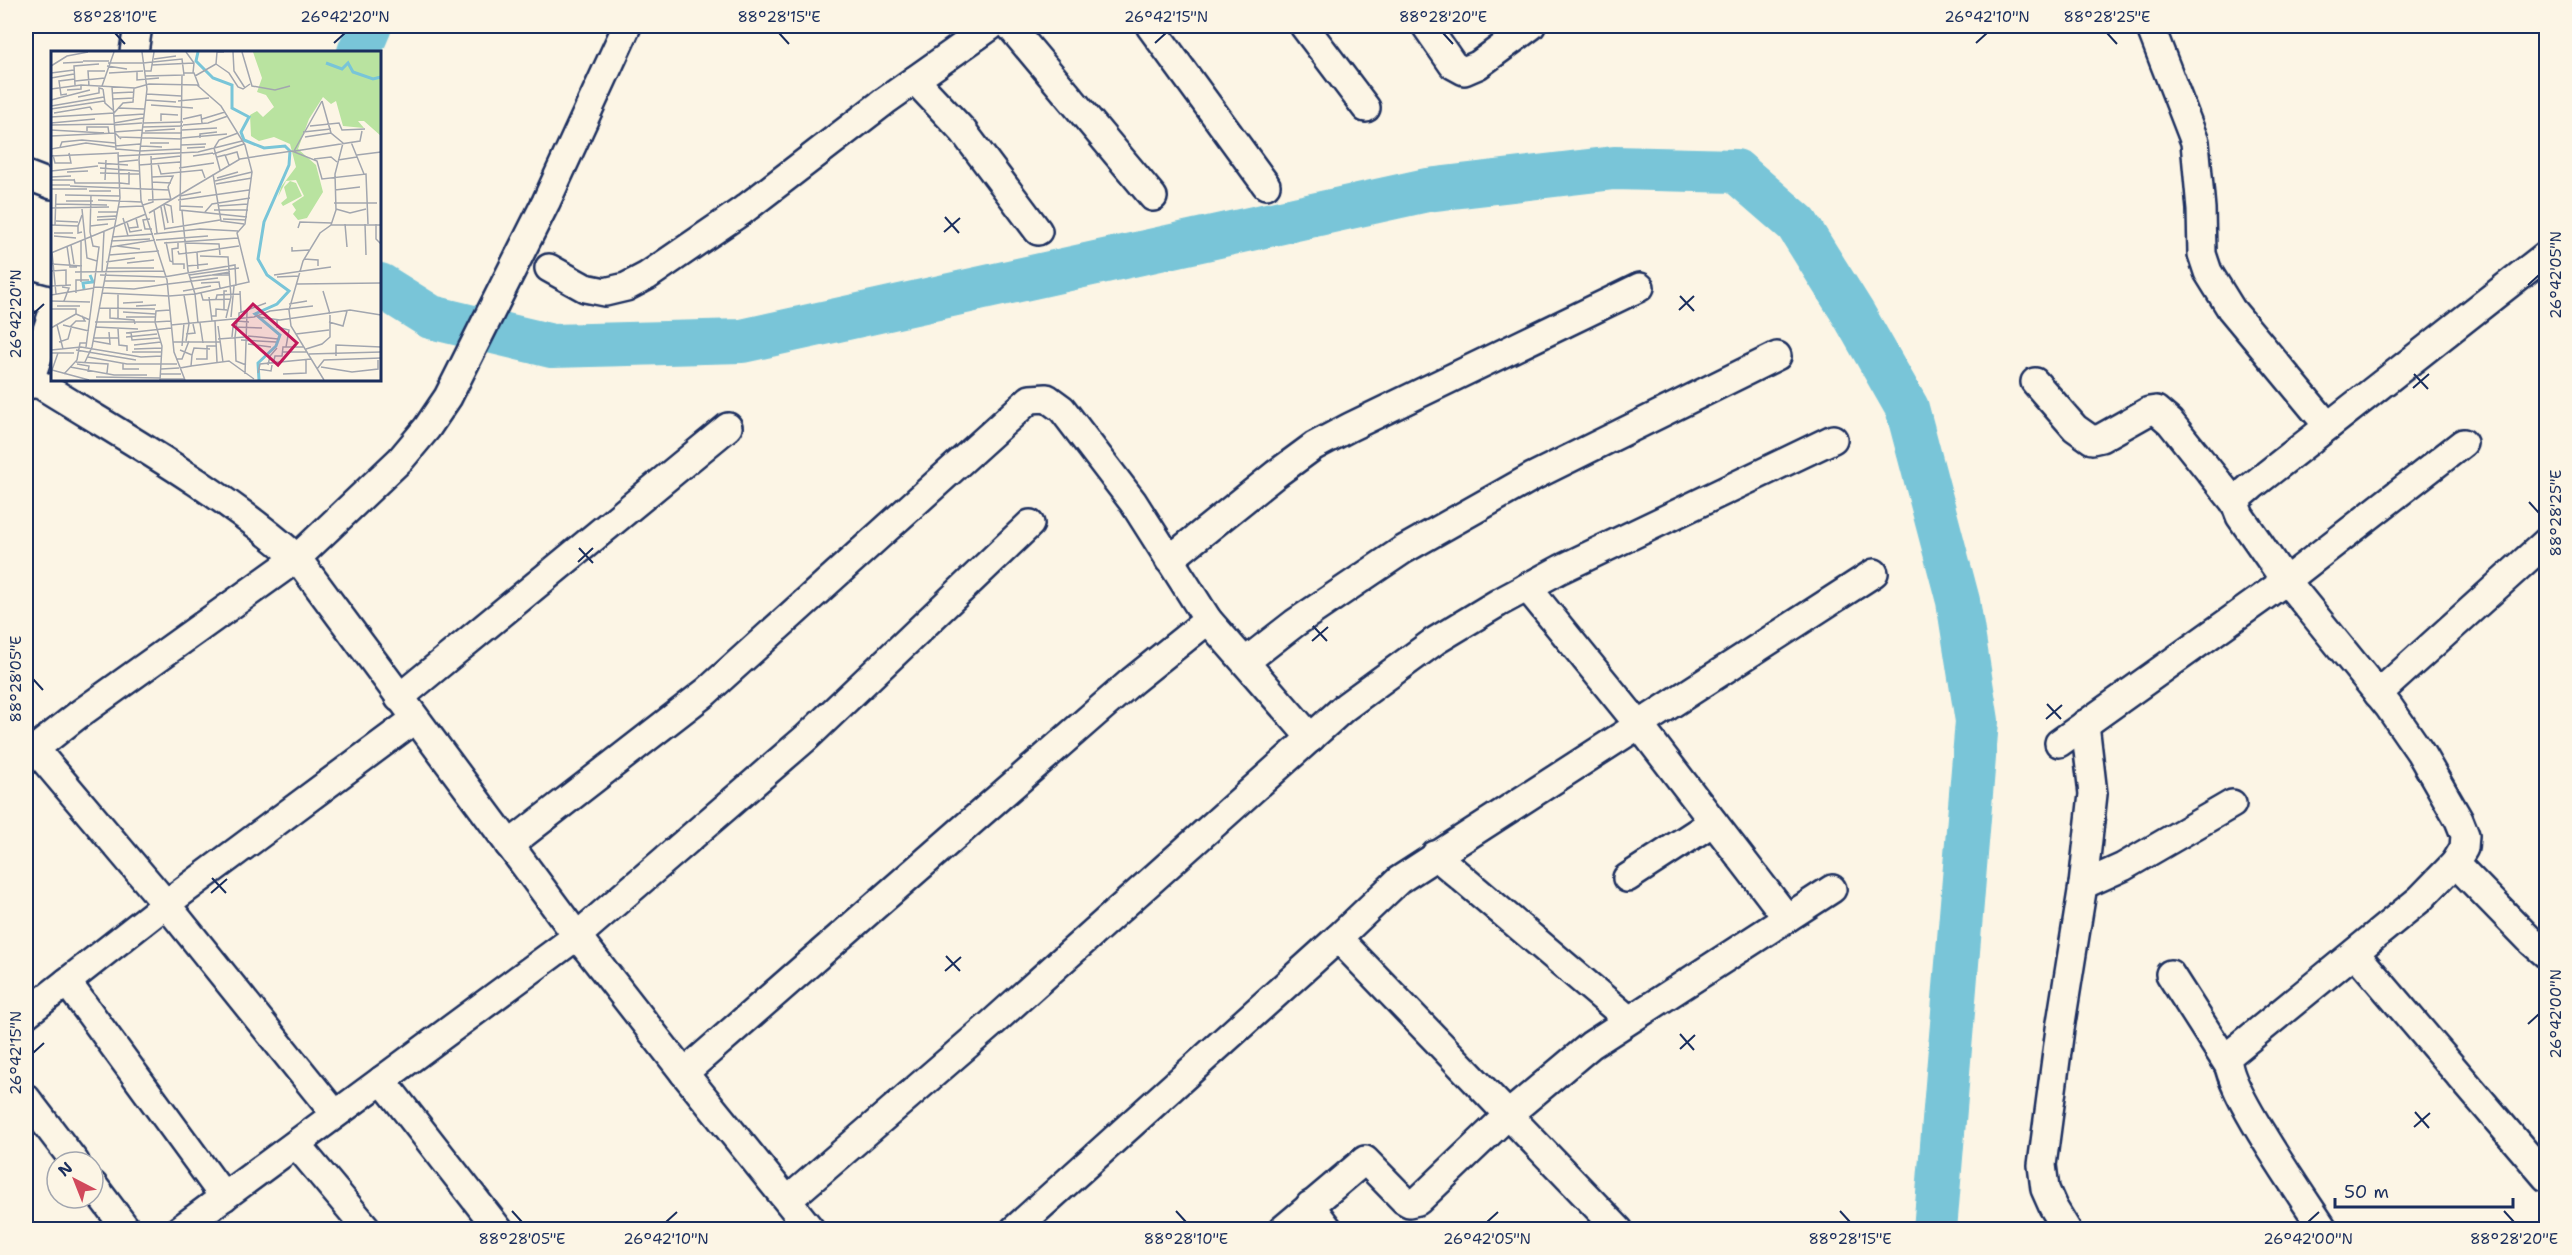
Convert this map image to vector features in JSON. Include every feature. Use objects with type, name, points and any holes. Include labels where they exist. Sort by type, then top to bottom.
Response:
[{"type":"street","points":[[134,51],[138,26]]},
{"type":"street","points":[[336,1114],[166,904],[30,752],[297,558],[401,459],[427,428],[448,397],[546,202],[627,26]]},
{"type":"street","points":[[549,268],[585,288],[605,292],[626,287],[647,276],[742,211],[915,80],[991,26]]},
{"type":"street","points":[[1010,26],[1153,197]]},
{"type":"street","points":[[1150,26],[1266,185]]},
{"type":"street","points":[[1304,26],[1366,108]]},
{"type":"street","points":[[1426,26],[1453,65],[1464,70],[1478,65],[1531,26]]},
{"type":"street","points":[[2150,26],[2195,142],[2201,209],[2202,254],[2208,272],[2231,309],[2328,426]]},
{"type":"street","points":[[915,80],[963,131],[1038,231]]},
{"type":"street","points":[[26,175],[51,185]]},
{"type":"street","points":[[2235,503],[2238,498],[2328,426],[2547,255]]},
{"type":"street","points":[[1169,560],[1314,446],[1640,287]]},
{"type":"street","points":[[26,294],[51,301]]},
{"type":"street","points":[[51,318],[27,384],[41,385],[150,452],[263,528],[297,558],[508,846],[684,1073],[811,1230]]},
{"type":"street","points":[[1245,662],[1295,623],[1403,550],[1534,476],[1777,356]]},
{"type":"street","points":[[2035,382],[2075,428],[2092,440],[2101,438],[2149,411],[2156,410],[2170,422],[2235,503],[2240,516],[2287,580],[2378,694],[2420,752],[2459,820],[2465,835],[2464,848],[2456,863],[2420,899],[2233,1050],[2228,1056],[2227,1063]]},
{"type":"street","points":[[508,846],[705,692],[1030,399],[1047,398],[1062,409],[1133,501],[1208,620],[1311,738]]},
{"type":"street","points":[[26,1014],[166,904],[407,708],[728,427]]},
{"type":"street","points":[[788,1200],[989,1026],[1345,707],[1435,641],[1527,587],[1833,439]]},
{"type":"street","points":[[2059,743],[2287,580],[2463,443]]},
{"type":"street","points":[[179,1230],[577,936],[807,737],[1030,524]]},
{"type":"street","points":[[2378,694],[2547,542]]},
{"type":"street","points":[[1014,1230],[1338,938],[1399,880],[1874,573]]},
{"type":"street","points":[[1527,587],[1639,725],[1786,918]]},
{"type":"street","points":[[684,1073],[1132,681],[1208,620]]},
{"type":"street","points":[[2067,1230],[2045,1190],[2042,1165],[2060,1029],[2083,885],[2093,794],[2085,724]]},
{"type":"street","points":[[2083,885],[2123,867],[2232,804]]},
{"type":"street","points":[[1627,878],[1713,822]]},
{"type":"street","points":[[1435,855],[1628,1019]]},
{"type":"street","points":[[2456,863],[2532,942],[2547,954]]},
{"type":"street","points":[[1282,1230],[1360,1161],[1365,1160],[1404,1200],[1409,1203],[1418,1201],[1509,1114],[1591,1045],[1832,889]]},
{"type":"street","points":[[1338,938],[1619,1230]]},
{"type":"street","points":[[2355,952],[2547,1177]]},
{"type":"street","points":[[2170,974],[2227,1063],[2238,1090],[2277,1157],[2324,1230]]},
{"type":"street","points":[[67,982],[224,1197]]},
{"type":"street","points":[[382,1080],[499,1230]]},
{"type":"street","points":[[26,1098],[66,1150]]},
{"type":"street","points":[[296,1144],[368,1230]]},
{"type":"street","points":[[105,1201],[127,1230]]},
{"type":"street","points":[[1310,1204],[1329,1230]]},
{"type":"waterway","points":[[359,51],[370,26]]},
{"type":"waterway","points":[[381,286],[431,317],[552,346],[742,341],[1427,190],[1614,168],[1736,171],[1797,224],[1854,315],[1907,408],[1958,601],[1977,721],[1935,1230]]}]
